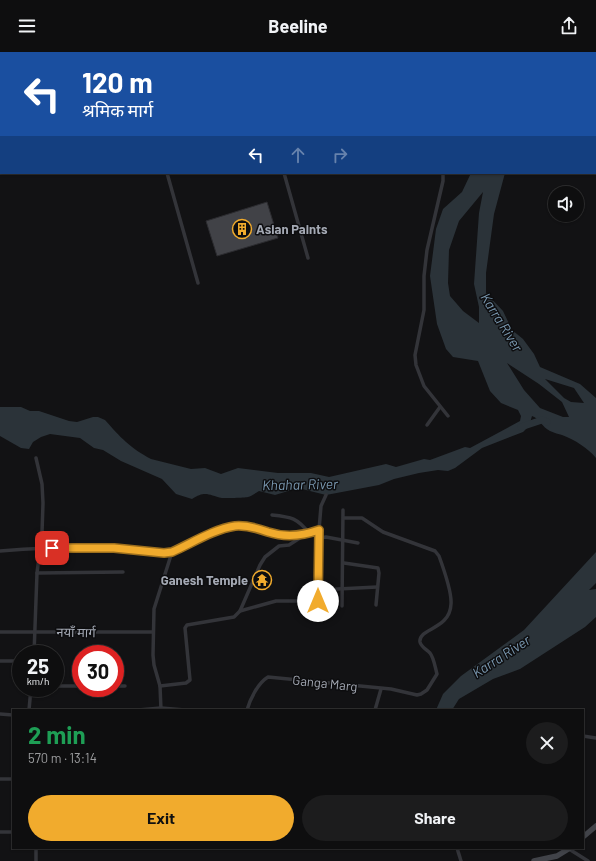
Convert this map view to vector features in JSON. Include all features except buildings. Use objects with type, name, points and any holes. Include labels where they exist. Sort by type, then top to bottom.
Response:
[{"type":"main road","points":[[584,836],[596,826]]},
{"type":"main road","points":[[534,861],[557,856],[568,849]]},
{"type":"street","points":[[167,174],[198,283]]},
{"type":"street","points":[[284,174],[308,258]]},
{"type":"street","points":[[443,174],[443,181],[427,250],[424,276],[424,310],[415,355],[416,365],[424,386],[440,408],[448,416]]},
{"type":"street","points":[[427,425],[440,408]]},
{"type":"street","points":[[35,645],[37,573],[42,533],[43,503],[42,484],[36,458]]},
{"type":"street","points":[[240,611],[276,601],[318,601],[319,530],[321,506],[326,495]]},
{"type":"street","points":[[342,606],[344,562],[343,510]]},
{"type":"street","points":[[272,515],[290,517],[299,522],[309,533]]},
{"type":"street","name":"Ganga Marg","points":[[248,709],[259,686],[263,680],[268,677],[421,694],[427,690],[437,674],[430,653],[421,645],[420,637],[424,632],[444,623],[452,605],[439,556],[435,551],[383,532],[362,518],[344,518]]},
{"type":"street","points":[[0,551],[39,548],[114,548],[164,553],[172,552],[219,531],[235,526],[254,527],[285,536],[304,535]]},
{"type":"street","points":[[160,686],[186,683],[190,680],[185,628],[187,625],[234,617],[240,611],[260,565],[266,557],[279,546],[289,545],[304,535],[319,530]]},
{"type":"street","points":[[319,538],[358,543]]},
{"type":"street","points":[[161,709],[160,686],[154,665],[152,632],[154,609],[172,552]]},
{"type":"street","points":[[344,562],[378,568],[379,573],[376,605]]},
{"type":"street","points":[[37,573],[122,572]]},
{"type":"street","points":[[318,590],[377,587]]},
{"type":"street","name":"नयाँ मार्ग","points":[[0,632],[152,632]]},
{"type":"street","points":[[0,661],[12,661]]},
{"type":"street","points":[[376,709],[381,689]]},
{"type":"street","points":[[30,709],[31,697]]},
{"type":"street","points":[[0,714],[12,715]]},
{"type":"street","points":[[584,736],[596,738]]},
{"type":"street","points":[[0,779],[12,779]]},
{"type":"street","points":[[0,832],[12,832]]},
{"type":"street","points":[[36,849],[36,861]]},
{"type":"street","points":[[456,849],[461,861]]},
{"type":"street","points":[[570,849],[588,861]]},
{"type":"water","name":"Karra River","points":[[471,174],[505,174],[494,214],[486,273],[486,293],[503,311],[512,330],[523,339],[534,354],[540,367],[580,384],[596,398],[596,458],[581,445],[567,437],[550,431],[532,416],[529,426],[523,432],[482,448],[455,468],[448,471],[438,470],[419,473],[394,479],[379,485],[326,495],[298,488],[275,495],[259,491],[246,497],[222,498],[204,494],[196,496],[192,499],[176,494],[162,479],[121,461],[103,450],[94,448],[80,438],[50,434],[33,442],[29,449],[21,448],[0,436],[0,407],[21,407],[30,411],[39,411],[69,421],[77,422],[98,417],[105,420],[131,446],[151,459],[191,469],[205,468],[221,474],[238,468],[278,473],[311,473],[329,477],[386,464],[396,467],[424,459],[430,460],[465,447],[470,448],[520,421],[521,416],[518,410],[501,403],[490,391],[478,361],[453,357],[446,349],[437,324],[430,276],[436,229],[443,209],[462,192]],"holes":[[[483,192],[479,213],[474,284],[479,307],[479,323],[463,311],[450,296],[448,283],[449,250],[459,221]],[[507,363],[539,384],[562,402],[569,417],[563,417],[540,408],[524,390]],[[545,379],[574,388],[584,403],[571,402],[564,398]]]},
{"type":"water","name":"Karra River","points":[[596,552],[596,583],[589,590],[596,589],[596,617],[585,627],[520,669],[493,679],[459,699],[453,709],[436,709],[443,694],[461,676],[524,630]]},
{"type":"waterway","name":"Khahar River","points":[[521,427],[542,420],[547,422]]},
{"type":"place","name":"Asian Paints","points":[[242,229]]},
{"type":"place","name":"Ganesh Temple","points":[[262,580]]},
{"type":"route","points":[[52,548],[114,548],[164,553],[172,552],[219,531],[235,526],[254,527],[285,536],[304,535],[319,530],[318,601]]}]
